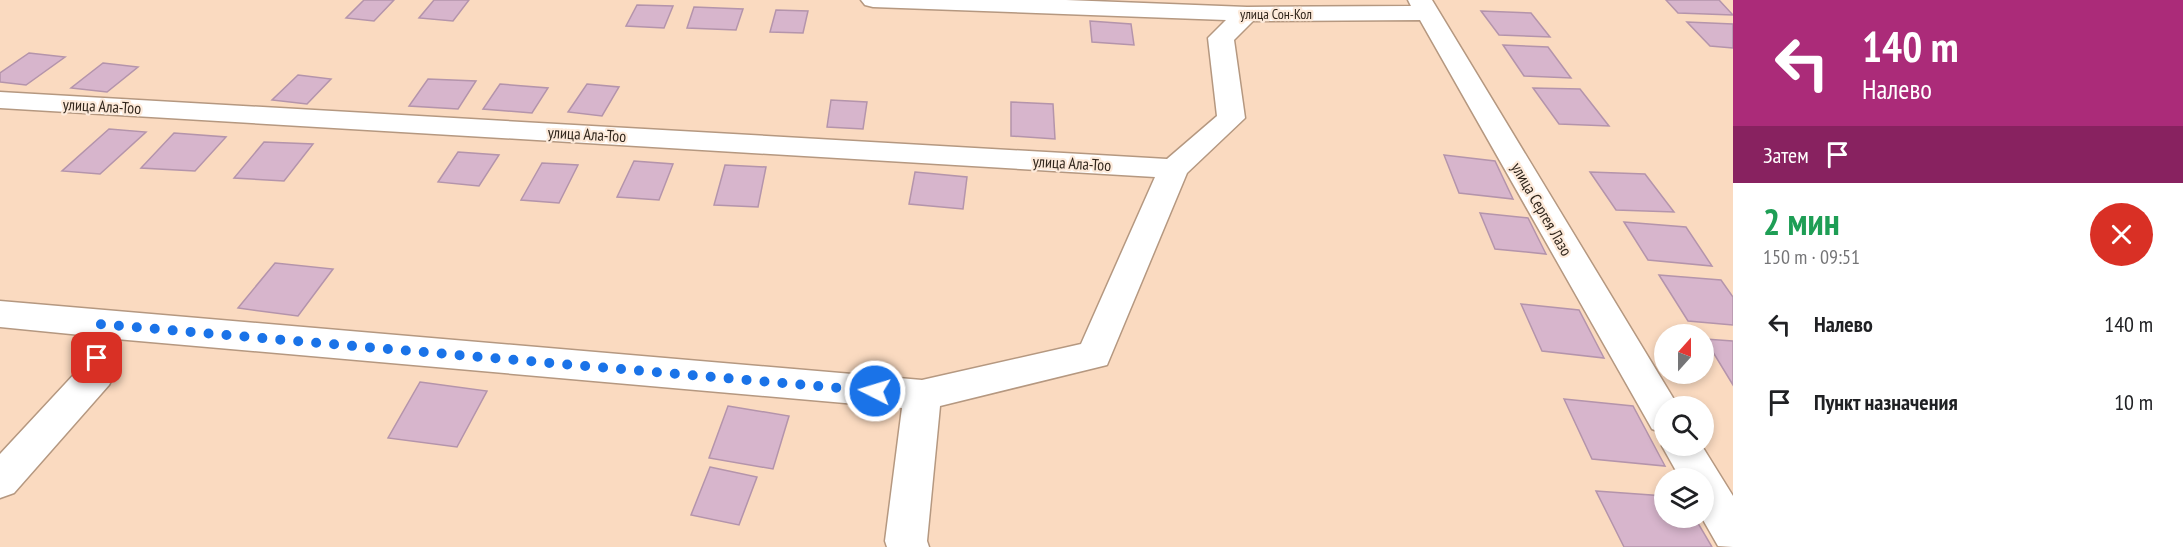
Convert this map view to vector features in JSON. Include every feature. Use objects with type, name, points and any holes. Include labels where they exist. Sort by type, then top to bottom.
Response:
[{"type":"street","name":"улица Сон-Кол","points":[[873,0],[1247,14],[1424,7]]},
{"type":"street","name":"улица Сергея Лазо","points":[[1424,7],[1654,399]]},
{"type":"street","points":[[0,314],[922,395],[1094,355],[1174,169],[1231,118],[1221,38],[1247,14]]},
{"type":"street","name":"улица Ала-Тоо","points":[[0,100],[1174,169]]},
{"type":"street","points":[[0,482],[96,375],[99,324]]},
{"type":"street","points":[[908,547],[906,541],[922,395]]},
{"type":"street","points":[[1714,501],[1733,533]]},
{"type":"building","points":[[364,0],[394,0],[374,21],[346,18]]},
{"type":"building","points":[[434,0],[469,0],[453,21],[419,18]]},
{"type":"building","points":[[1666,0],[1719,0],[1733,15],[1678,13]]},
{"type":"building","points":[[637,5],[673,6],[664,28],[626,26]]},
{"type":"building","points":[[694,7],[743,9],[736,30],[687,28]]},
{"type":"building","points":[[776,10],[808,11],[803,33],[770,32]]},
{"type":"building","points":[[1481,11],[1531,13],[1550,37],[1499,35]]},
{"type":"building","points":[[1090,21],[1131,24],[1134,45],[1092,42]]},
{"type":"building","points":[[1687,22],[1733,24],[1733,48],[1710,46]]},
{"type":"building","points":[[1503,45],[1548,47],[1571,78],[1524,76]]},
{"type":"building","points":[[29,53],[65,57],[26,85],[0,82],[0,73]]},
{"type":"building","points":[[103,63],[138,67],[107,92],[71,88]]},
{"type":"building","points":[[298,75],[331,79],[307,104],[272,100]]},
{"type":"building","points":[[428,79],[476,81],[458,109],[409,106]]},
{"type":"building","points":[[500,84],[548,88],[532,113],[483,109]]},
{"type":"building","points":[[587,84],[619,87],[602,116],[568,112]]},
{"type":"building","points":[[1533,88],[1580,89],[1609,126],[1559,124]]},
{"type":"building","points":[[831,100],[867,102],[863,129],[827,127]]},
{"type":"building","points":[[1011,102],[1053,104],[1055,139],[1011,136]]},
{"type":"building","points":[[109,129],[146,132],[100,174],[62,171]]},
{"type":"building","points":[[174,133],[226,137],[195,171],[141,168]]},
{"type":"building","points":[[264,142],[313,144],[284,181],[234,178]]},
{"type":"building","points":[[458,152],[499,155],[479,186],[438,182]]},
{"type":"building","points":[[1444,155],[1495,161],[1513,199],[1459,193]]},
{"type":"building","points":[[634,161],[673,164],[659,200],[617,197]]},
{"type":"building","points":[[542,163],[578,165],[559,203],[521,200]]},
{"type":"building","points":[[725,165],[766,167],[758,207],[714,205]]},
{"type":"building","points":[[915,172],[967,177],[963,209],[909,204]]},
{"type":"building","points":[[1590,172],[1645,174],[1674,212],[1616,210]]},
{"type":"building","points":[[1480,213],[1528,218],[1546,254],[1495,249]]},
{"type":"building","points":[[1624,222],[1686,227],[1712,266],[1648,260]]},
{"type":"building","points":[[275,263],[333,269],[298,316],[238,308]]},
{"type":"building","points":[[1659,275],[1721,280],[1733,297],[1733,325],[1688,321]]},
{"type":"building","points":[[1521,304],[1579,310],[1604,358],[1542,351]]},
{"type":"building","points":[[1714,340],[1733,341],[1733,385],[1714,354]]},
{"type":"building","points":[[420,382],[487,391],[457,447],[388,438]]},
{"type":"building","points":[[1564,399],[1633,406],[1654,445],[1654,456],[1660,456],[1665,466],[1592,459]]},
{"type":"building","points":[[728,406],[789,416],[773,469],[709,458]]},
{"type":"building","points":[[710,467],[757,477],[739,525],[691,515]]},
{"type":"building","points":[[1596,491],[1654,495],[1654,528],[1701,528],[1712,547],[1624,547]]},
{"type":"route","points":[[97,358],[99,324],[875,391]]}]
